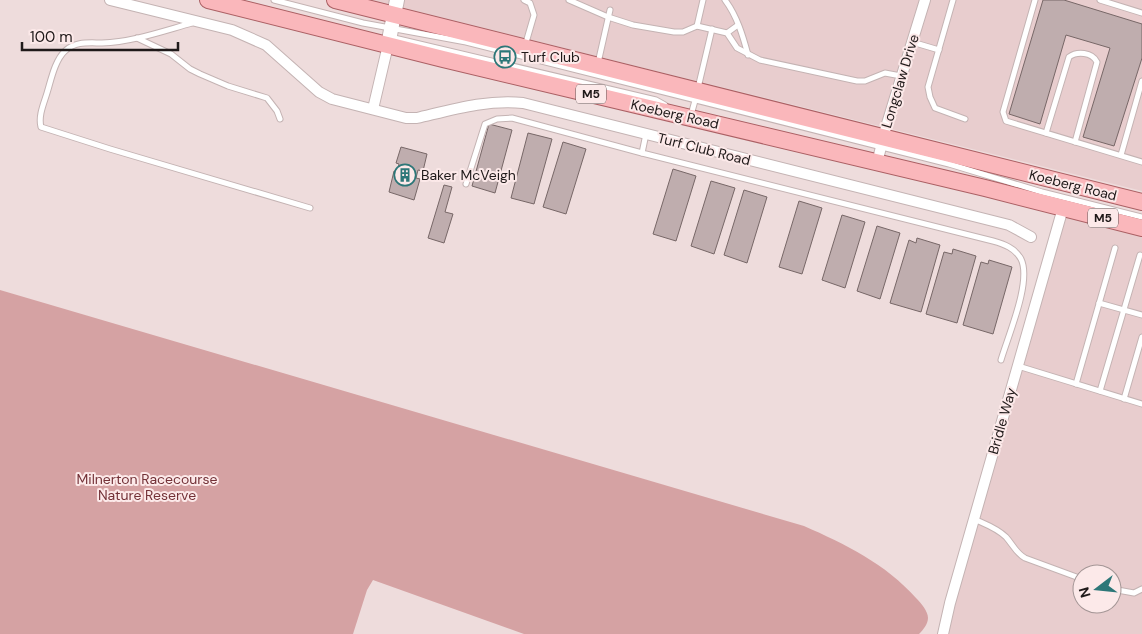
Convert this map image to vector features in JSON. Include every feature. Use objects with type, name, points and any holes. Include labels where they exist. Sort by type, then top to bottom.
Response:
[{"type":"main road","name":"Koeberg Road","points":[[208,0],[525,48],[597,65],[880,149],[1063,208],[1142,228]]},
{"type":"main road","name":"Koeberg Road","points":[[335,0],[390,27],[690,118],[880,149],[1142,202]]},
{"type":"street","name":"Turf Club Road","points":[[110,0],[232,30],[249,37],[266,46],[319,92],[332,99],[406,118],[416,118],[486,103],[506,101],[523,103],[1009,225],[1031,237]]},
{"type":"street","name":"Longclaw Drive","points":[[880,149],[925,0]]},
{"type":"street","points":[[372,109],[390,27]]},
{"type":"street","name":"Bridle Way","points":[[943,634],[1063,208]]},
{"type":"lane","points":[[274,0],[363,23],[466,42],[696,95]]},
{"type":"lane","points":[[524,0],[530,3],[534,15],[525,48]]},
{"type":"lane","points":[[569,0],[608,18],[633,26],[667,32],[683,32],[696,26],[727,33],[737,48],[760,60],[857,81],[865,81],[885,74],[901,76]]},
{"type":"lane","points":[[696,26],[703,0]]},
{"type":"lane","points":[[725,0],[731,8],[748,55]]},
{"type":"lane","points":[[953,0],[928,87],[935,108],[965,119]]},
{"type":"lane","points":[[1035,0],[1003,112],[1006,121],[1142,162]]},
{"type":"lane","points":[[1100,0],[1142,13]]},
{"type":"lane","points":[[597,65],[610,10]]},
{"type":"lane","points":[[198,22],[136,38],[112,42],[81,43],[66,50],[60,56],[51,81],[41,114],[41,127],[310,208]]},
{"type":"lane","points":[[727,33],[738,25]]},
{"type":"lane","points":[[690,118],[712,29]]},
{"type":"lane","points":[[136,38],[171,54],[190,69],[200,74],[228,86],[267,98],[277,111],[280,119]]},
{"type":"lane","points":[[912,42],[939,50]]},
{"type":"lane","points":[[1046,133],[1069,57],[1076,53],[1092,56],[1097,62],[1075,142]]},
{"type":"lane","points":[[1121,155],[1142,81]]},
{"type":"lane","points":[[466,184],[485,124],[497,119],[512,118],[1007,246],[1015,251],[1021,259],[1025,274],[1022,291],[1001,360]]},
{"type":"lane","points":[[642,152],[646,134]]},
{"type":"lane","points":[[880,149],[949,164],[1042,192],[1142,217]]},
{"type":"lane","points":[[1076,384],[1115,248]]},
{"type":"lane","points":[[1100,391],[1140,255]]},
{"type":"lane","points":[[1099,302],[1142,315]]},
{"type":"lane","points":[[1124,399],[1142,337]]},
{"type":"lane","points":[[1018,366],[1142,404]]},
{"type":"lane","points":[[974,519],[995,528],[1006,538],[1018,554],[1072,575]]},
{"type":"lane","points":[[1122,591],[1134,593],[1142,589]]},
{"type":"shaded area","points":[[369,0],[1142,0],[1142,191]]},
{"type":"shaded area","points":[[1063,208],[1142,228],[1142,634],[943,634]]},
{"type":"green space","name":"Milnerton Racecourse Nature Reserve","points":[[0,290],[804,526],[850,548],[892,575],[926,610],[928,615],[927,622],[919,634],[524,634],[373,580],[367,590],[353,634],[0,634]]},
{"type":"building","points":[[1043,0],[1064,0],[1142,24],[1142,58],[1114,146],[1083,137],[1110,48],[1066,35],[1040,124],[1009,114]]},
{"type":"building","points":[[489,124],[512,130],[495,193],[472,186]]},
{"type":"building","points":[[528,133],[552,139],[534,204],[511,198]]},
{"type":"building","points":[[563,142],[586,149],[566,214],[543,207]]},
{"type":"building","name":"Baker McVeigh","points":[[401,147],[427,154],[423,171],[418,170],[416,178],[420,179],[414,200],[389,192],[394,171],[397,172],[399,164],[396,163]]},
{"type":"building","points":[[673,169],[696,176],[676,241],[653,234]]},
{"type":"building","points":[[711,181],[735,188],[714,254],[691,246]]},
{"type":"building","points":[[444,185],[452,187],[445,212],[453,214],[444,243],[428,238]]},
{"type":"building","points":[[744,190],[767,197],[747,263],[724,255]]},
{"type":"building","points":[[799,201],[822,208],[802,274],[779,267]]},
{"type":"building","points":[[842,215],[865,222],[845,288],[822,280]]},
{"type":"building","points":[[877,226],[900,233],[880,299],[857,291]]},
{"type":"building","points":[[917,238],[940,245],[921,312],[890,303],[909,240],[916,243]]},
{"type":"building","points":[[953,249],[976,256],[957,323],[926,314],[944,252],[952,254]]},
{"type":"building","points":[[989,260],[1012,267],[993,334],[963,325],[981,262],[988,264]]},
{"type":"place","name":"Turf Club","points":[[505,57]]},
{"type":"place","name":"Baker McVeigh","points":[[405,175]]}]
